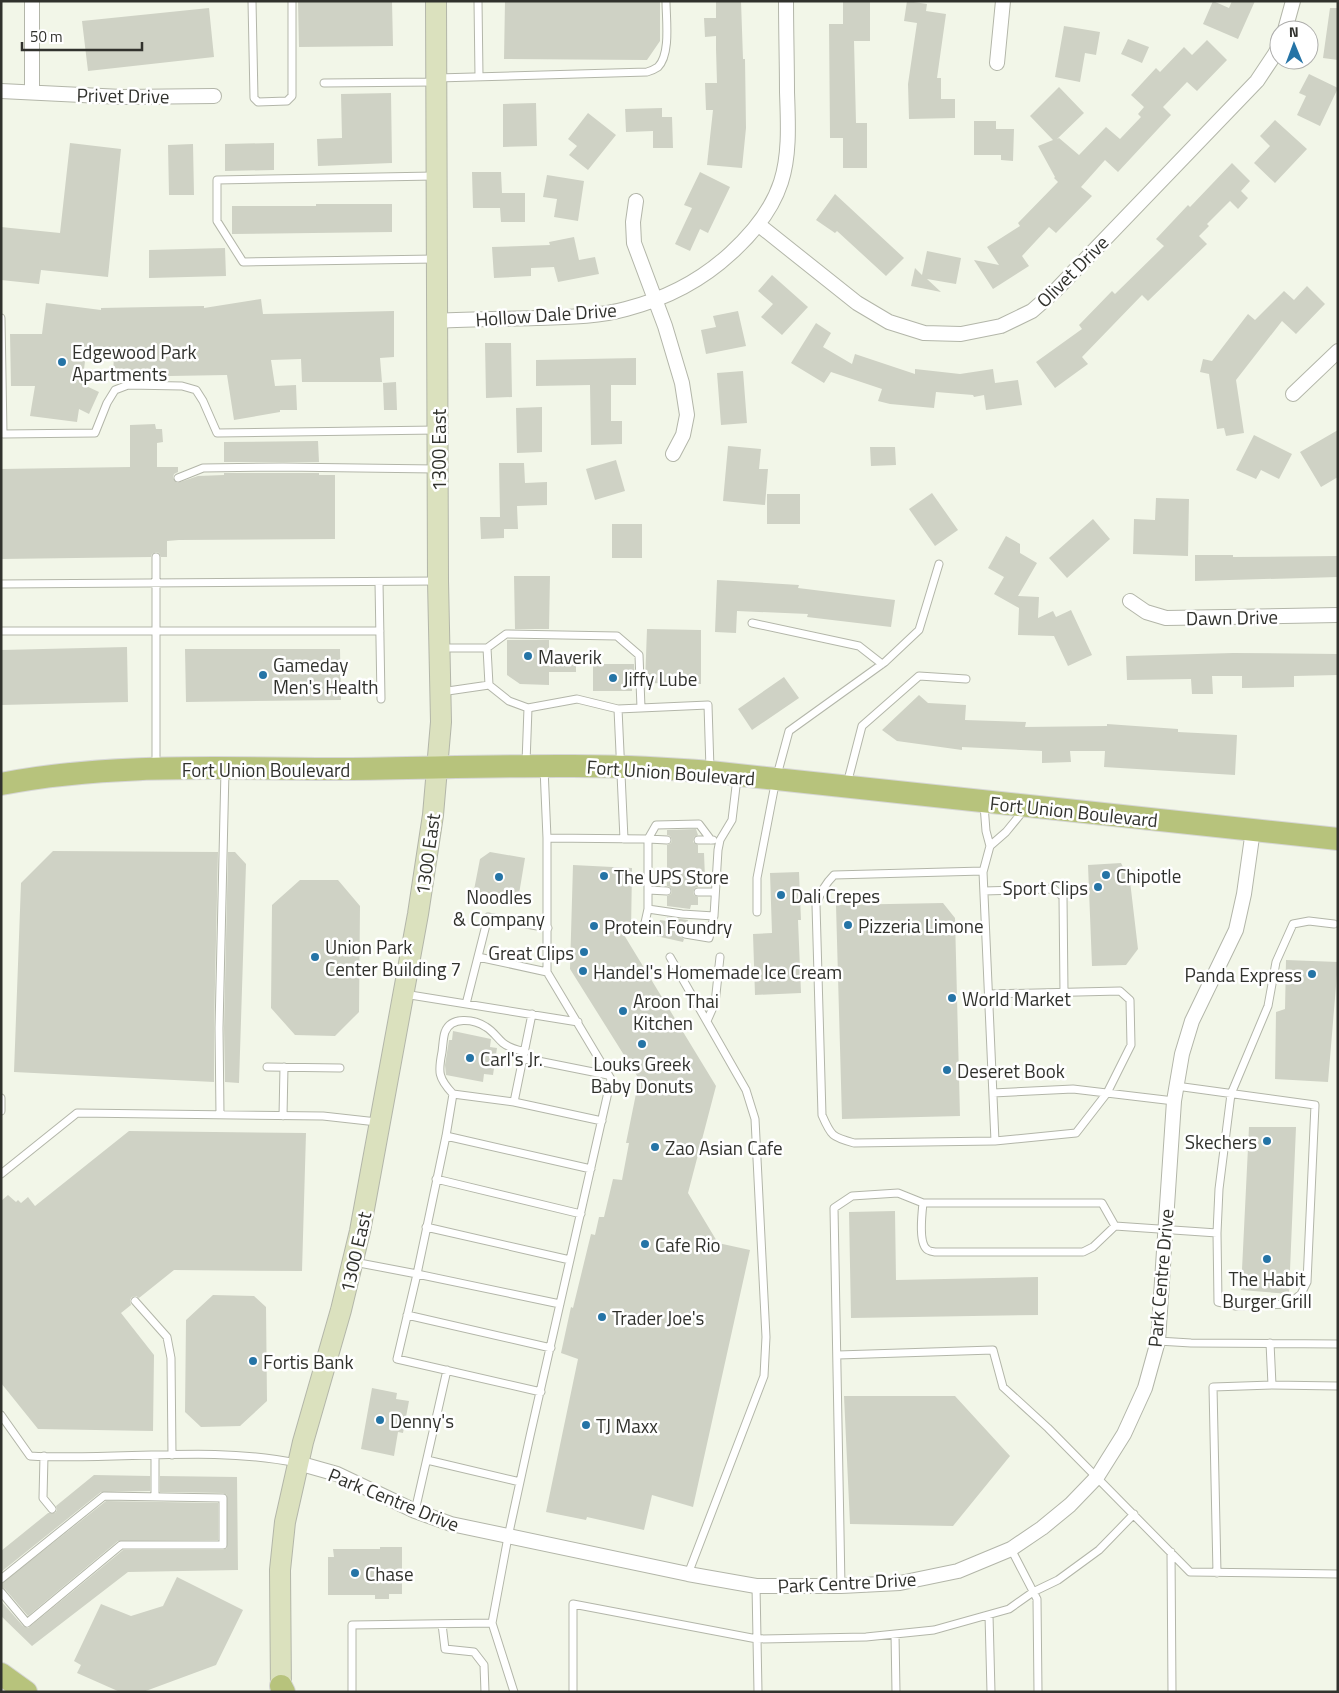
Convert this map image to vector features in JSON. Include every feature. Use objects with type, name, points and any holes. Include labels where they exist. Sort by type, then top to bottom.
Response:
[{"type":"main road","name":"1300 East","points":[[282,1690],[280,1594],[285,1522],[298,1463],[354,1262],[404,994],[433,815],[441,722],[438,581],[436,1]]},
{"type":"main road","name":"Fort Union Boulevard","points":[[1,784],[65,775],[156,769],[621,766],[710,772],[1338,839]]},
{"type":"main road","points":[[1,1674],[26,1692]]},
{"type":"street","points":[[32,1],[32,91]]},
{"type":"street","name":"Hollow Dale Drive","points":[[437,321],[592,315],[624,310],[655,300],[697,279],[722,261],[743,242],[759,225],[772,202],[781,182],[787,154],[786,1]]},
{"type":"street","points":[[997,63],[1003,1]]},
{"type":"street","points":[[1288,20],[1293,1]]},
{"type":"street","name":"Olivet Drive","points":[[759,225],[857,303],[889,322],[924,333],[961,334],[1001,326],[1032,310],[1056,290],[1257,81],[1269,63]]},
{"type":"street","name":"Privet Drive","points":[[1,90],[122,98],[214,96]]},
{"type":"street","points":[[636,201],[633,222],[634,243],[677,362],[687,415],[683,436],[673,454]]},
{"type":"street","points":[[1293,394],[1338,350]]},
{"type":"street","name":"Dawn Drive","points":[[1130,602],[1146,612],[1166,618],[1338,616]]},
{"type":"street","name":"Park Centre Drive","points":[[298,1463],[338,1474],[415,1511],[451,1524],[688,1574],[756,1586],[841,1586],[900,1583],[958,1571],[1011,1549],[1042,1528],[1070,1505],[1097,1477],[1124,1434],[1142,1396],[1158,1341],[1174,1102],[1182,1054],[1192,1021],[1236,930],[1244,894],[1253,830]]},
{"type":"lane","points":[[252,1],[254,98],[258,102],[287,101],[292,96],[292,1]]},
{"type":"lane","points":[[478,1],[479,76]]},
{"type":"lane","points":[[324,83],[437,80],[479,76],[647,72],[657,68],[664,59],[666,48],[666,1]]},
{"type":"lane","points":[[437,176],[217,180],[217,221],[243,262],[437,258]]},
{"type":"lane","points":[[1,318],[3,434],[95,433],[107,403],[115,390],[128,385],[182,386],[196,390],[217,433],[437,430]]},
{"type":"lane","points":[[178,478],[202,468],[438,469]]},
{"type":"lane","points":[[156,557],[156,769]]},
{"type":"lane","points":[[756,912],[757,878],[776,779],[789,731],[882,664],[919,630],[940,564]]},
{"type":"lane","points":[[1,584],[438,581]]},
{"type":"lane","points":[[379,582],[381,699]]},
{"type":"lane","points":[[752,624],[860,646],[882,664]]},
{"type":"lane","points":[[1,631],[380,631]]},
{"type":"lane","points":[[440,648],[487,648],[506,634],[617,636],[638,654],[641,708]]},
{"type":"lane","points":[[487,648],[489,685]]},
{"type":"lane","points":[[846,787],[862,726],[918,676],[966,679]]},
{"type":"lane","points":[[440,692],[489,685],[509,701],[528,708],[577,699],[618,709],[708,705],[710,772]]},
{"type":"lane","points":[[514,1692],[492,1623],[520,1482],[611,1079],[547,972],[547,838],[528,708]]},
{"type":"lane","points":[[618,709],[624,839]]},
{"type":"lane","points":[[220,1115],[219,1028],[225,769]]},
{"type":"lane","points":[[685,934],[709,938],[714,916],[714,892],[720,840],[732,820],[737,775]]},
{"type":"lane","points":[[984,802],[986,830],[990,846],[984,871],[984,891],[995,1141]]},
{"type":"lane","points":[[990,846],[1006,832],[1028,807]]},
{"type":"lane","points":[[658,930],[644,927],[648,909],[648,839],[656,825],[699,824],[711,840]]},
{"type":"lane","points":[[547,838],[667,840]]},
{"type":"lane","points":[[698,840],[720,840]]},
{"type":"lane","points":[[984,871],[834,875],[827,881],[816,905],[822,1115],[829,1132],[835,1138],[854,1143],[995,1141],[1076,1133],[1107,1093],[1131,1045],[1130,1000],[1120,991],[989,994]]},
{"type":"lane","points":[[984,891],[1054,889],[1063,897],[1064,992]]},
{"type":"lane","points":[[648,890],[667,891]]},
{"type":"lane","points":[[698,892],[714,892]]},
{"type":"lane","points":[[648,909],[714,916]]},
{"type":"lane","points":[[466,1004],[488,917],[548,928]]},
{"type":"lane","points":[[1176,1086],[1231,1094],[1316,1105],[1307,1282],[1301,1294],[1289,1304],[1236,1306],[1218,1302],[1217,1233],[1231,1094],[1268,1006],[1276,962],[1293,924],[1309,920],[1334,924]]},
{"type":"lane","points":[[478,957],[547,972]]},
{"type":"lane","points":[[670,957],[746,1090],[755,1119],[766,1337],[764,1376],[688,1574]]},
{"type":"lane","points":[[707,1021],[715,1003],[720,957]]},
{"type":"lane","points":[[404,994],[578,1022]]},
{"type":"lane","points":[[514,1102],[532,1014]]},
{"type":"lane","points":[[602,1121],[514,1102],[453,1094],[444,1084],[439,1068],[445,1033],[453,1022],[460,1020],[485,1026],[503,1043],[524,1055],[608,1075]]},
{"type":"lane","points":[[267,1067],[340,1068]]},
{"type":"lane","points":[[284,1067],[284,1116]]},
{"type":"lane","points":[[993,1093],[1073,1089],[1174,1102]]},
{"type":"lane","points":[[453,1094],[417,1274],[396,1359],[541,1392]]},
{"type":"lane","points":[[1,1098],[1,1111]]},
{"type":"lane","points":[[1,1174],[77,1113],[324,1116],[380,1122]]},
{"type":"lane","points":[[446,1136],[591,1170]]},
{"type":"lane","points":[[436,1179],[581,1214]]},
{"type":"lane","points":[[841,1586],[834,1208],[852,1196],[898,1194],[923,1203],[1102,1204],[1115,1226]]},
{"type":"lane","points":[[923,1203],[922,1232],[924,1246],[928,1250],[936,1252],[1083,1252],[1093,1247],[1115,1226],[1217,1233]]},
{"type":"lane","points":[[426,1227],[570,1260]]},
{"type":"lane","points":[[354,1262],[560,1304]]},
{"type":"lane","points":[[135,1301],[167,1336],[171,1358],[172,1455]]},
{"type":"lane","points":[[407,1315],[551,1348]]},
{"type":"lane","points":[[1158,1341],[1338,1344]]},
{"type":"lane","points":[[1270,1343],[1272,1386]]},
{"type":"lane","points":[[838,1355],[993,1350],[1003,1387],[1048,1428],[1190,1572],[1338,1574]]},
{"type":"lane","points":[[415,1511],[447,1370]]},
{"type":"lane","points":[[1217,1573],[1213,1387],[1338,1386]]},
{"type":"lane","points":[[1,1415],[30,1456],[208,1454],[257,1456],[298,1463]]},
{"type":"lane","points":[[44,1456],[43,1498],[52,1509]]},
{"type":"lane","points":[[155,1456],[155,1496]]},
{"type":"lane","points":[[427,1460],[520,1482]]},
{"type":"lane","points":[[1,1579],[104,1496],[223,1498],[223,1545],[121,1545],[27,1623],[1,1592]]},
{"type":"lane","points":[[573,1692],[573,1604],[757,1639],[866,1637],[934,1630],[1009,1609],[1033,1592],[1058,1580],[1099,1550],[1134,1514]]},
{"type":"lane","points":[[1011,1549],[1037,1598],[1038,1692]]},
{"type":"lane","points":[[1171,1552],[1172,1692]]},
{"type":"lane","points":[[756,1586],[758,1692]]},
{"type":"lane","points":[[988,1614],[991,1692]]},
{"type":"lane","points":[[352,1692],[352,1625],[492,1623]]},
{"type":"lane","points":[[442,1624],[445,1649],[474,1652],[484,1665],[484,1692]]},
{"type":"lane","points":[[895,1634],[896,1692]]},
{"type":"building","points":[[298,1],[392,1],[393,46],[299,47]]},
{"type":"building","points":[[505,1],[660,1],[660,41],[647,60],[504,59]]},
{"type":"building","points":[[716,1],[741,1],[743,59],[745,59],[746,128],[742,168],[707,165],[713,110],[706,110],[705,83],[717,83],[716,36],[705,37],[704,18],[716,18]]},
{"type":"building","points":[[843,1],[870,1],[870,41],[854,41],[856,123],[867,123],[867,168],[843,168],[843,138],[830,138],[829,24],[843,24]]},
{"type":"building","points":[[907,1],[927,4],[926,11],[946,14],[937,78],[941,78],[941,99],[955,99],[955,118],[909,119],[908,84],[917,23],[904,21]]},
{"type":"building","points":[[1213,1],[1229,8],[1232,1],[1255,1],[1238,39],[1203,24]]},
{"type":"building","points":[[209,8],[214,57],[88,71],[82,21]]},
{"type":"building","points":[[1330,8],[1338,8],[1338,60],[1323,58]]},
{"type":"building","points":[[1064,26],[1100,32],[1096,55],[1085,53],[1080,82],[1055,77]]},
{"type":"building","points":[[1128,39],[1149,47],[1142,63],[1121,54]]},
{"type":"building","points":[[1207,40],[1227,60],[1197,91],[1187,82],[1163,107],[1171,115],[1118,172],[1105,160],[1081,187],[1092,196],[1056,233],[1049,227],[1022,256],[1029,266],[993,289],[974,260],[999,265],[987,247],[1020,226],[1018,223],[1058,182],[1054,178],[1038,146],[1053,140],[1030,116],[1059,87],[1084,113],[1057,139],[1059,138],[1079,155],[1106,127],[1120,139],[1141,117],[1138,114],[1144,107],[1131,95],[1156,68],[1160,72],[1184,47],[1192,55]]},
{"type":"building","points":[[1309,74],[1338,88],[1320,126],[1297,115],[1306,96],[1299,93]]},
{"type":"building","points":[[391,93],[392,163],[318,166],[317,139],[342,138],[341,94]]},
{"type":"building","points":[[536,103],[537,146],[503,147],[503,104]]},
{"type":"building","points":[[662,108],[662,117],[672,117],[673,148],[653,148],[653,131],[626,132],[625,109]]},
{"type":"building","points":[[588,113],[616,135],[588,170],[569,155],[577,146],[568,139]]},
{"type":"building","points":[[1275,120],[1307,149],[1275,183],[1254,163],[1270,146],[1260,136]]},
{"type":"building","points":[[974,121],[996,121],[996,129],[1014,129],[1013,161],[1001,160],[1001,155],[974,155]]},
{"type":"building","points":[[70,143],[121,149],[108,277],[41,270],[39,284],[1,280],[1,227],[60,233]]},
{"type":"building","points":[[274,143],[274,170],[225,171],[225,144]]},
{"type":"building","points":[[193,144],[194,195],[169,195],[168,145]]},
{"type":"building","points":[[1232,163],[1250,181],[1241,191],[1248,198],[1238,209],[1230,201],[1207,224],[1209,226],[1199,236],[1207,244],[1148,301],[1142,295],[1082,357],[1088,364],[1055,388],[1036,362],[1082,329],[1079,325],[1112,291],[1115,294],[1164,246],[1156,239]]},
{"type":"building","points":[[472,172],[501,172],[502,193],[525,193],[525,222],[501,222],[500,208],[473,208]]},
{"type":"building","points":[[700,172],[730,187],[708,233],[700,229],[690,251],[675,244],[692,208],[684,205]]},
{"type":"building","points":[[547,175],[584,181],[578,221],[554,217],[557,199],[543,197]]},
{"type":"building","points":[[835,194],[904,258],[886,276],[837,231],[835,233],[816,220]]},
{"type":"building","points":[[316,204],[392,204],[392,232],[232,234],[232,206],[316,206]]},
{"type":"building","points":[[574,237],[579,260],[595,257],[599,274],[558,282],[554,267],[531,268],[531,276],[494,278],[492,247],[550,245],[549,242]]},
{"type":"building","points":[[225,248],[226,276],[149,278],[149,250]]},
{"type":"building","points":[[927,251],[961,258],[956,284],[927,279],[941,292],[911,286],[915,268],[922,275]]},
{"type":"building","points":[[772,275],[808,307],[782,335],[761,317],[773,304],[758,291]]},
{"type":"building","points":[[1307,286],[1325,304],[1296,334],[1282,321],[1236,380],[1244,433],[1226,436],[1224,428],[1217,429],[1209,374],[1200,372],[1203,359],[1212,361],[1248,314],[1255,320],[1284,291],[1294,300]]},
{"type":"building","points":[[261,299],[263,314],[394,311],[394,357],[380,358],[382,382],[302,382],[301,359],[271,360],[275,386],[296,385],[297,410],[280,410],[280,412],[234,420],[227,375],[113,377],[114,353],[86,354],[82,384],[99,392],[89,414],[79,409],[77,422],[30,416],[35,386],[11,386],[10,334],[42,334],[46,303],[101,310],[101,308],[204,306],[204,308]]},
{"type":"building","points":[[738,311],[746,346],[706,354],[701,330],[716,327],[713,316]]},
{"type":"building","points":[[816,323],[831,333],[823,347],[852,364],[855,354],[915,374],[915,369],[960,374],[993,369],[995,383],[1018,380],[1022,405],[986,410],[984,395],[974,397],[973,395],[936,392],[934,408],[890,404],[878,401],[882,389],[831,372],[824,383],[791,363]]},
{"type":"building","points":[[485,343],[511,343],[512,397],[486,398]]},
{"type":"building","points":[[636,358],[636,385],[611,385],[611,421],[622,421],[622,444],[591,445],[590,385],[536,386],[536,360]]},
{"type":"building","points":[[743,371],[747,423],[721,425],[717,373]]},
{"type":"building","points":[[396,382],[397,410],[384,410],[383,383]]},
{"type":"building","points":[[542,407],[542,452],[517,453],[516,408]]},
{"type":"building","points":[[155,424],[156,429],[162,429],[163,442],[157,443],[157,467],[178,467],[178,472],[174,474],[173,478],[177,483],[198,476],[224,475],[224,473],[319,473],[319,475],[335,475],[335,539],[179,540],[167,541],[167,557],[161,557],[156,552],[151,557],[1,559],[1,469],[130,467],[130,425]]},
{"type":"building","points":[[1338,430],[1338,477],[1321,487],[1300,452]]},
{"type":"building","points":[[1254,435],[1292,454],[1279,479],[1261,470],[1256,479],[1236,470]]},
{"type":"building","points":[[318,441],[319,462],[224,462],[224,442]]},
{"type":"building","points":[[728,446],[761,449],[759,469],[768,469],[765,505],[723,501]]},
{"type":"building","points":[[870,447],[895,447],[896,465],[871,466]]},
{"type":"building","points":[[616,460],[625,491],[595,500],[586,469]]},
{"type":"building","points":[[499,463],[524,463],[525,483],[547,482],[547,505],[517,506],[518,529],[504,529],[504,538],[481,539],[480,517],[500,517]]},
{"type":"building","points":[[932,493],[958,530],[935,546],[909,509]]},
{"type":"building","points":[[767,494],[800,494],[800,524],[767,524]]},
{"type":"building","points":[[1156,498],[1189,499],[1188,556],[1133,554],[1134,519],[1155,520]]},
{"type":"building","points":[[1093,519],[1110,539],[1067,578],[1049,558]]},
{"type":"building","points":[[612,524],[642,524],[642,558],[612,558]]},
{"type":"building","points":[[1006,536],[1020,544],[1020,553],[1037,563],[1018,596],[1039,597],[1038,618],[1053,611],[1056,617],[1071,610],[1092,655],[1068,666],[1054,636],[1018,635],[1019,608],[994,594],[1004,577],[988,568]]},
{"type":"building","points":[[1195,555],[1233,555],[1233,557],[1338,556],[1338,577],[1195,581]]},
{"type":"building","points":[[514,576],[550,576],[549,629],[515,629]]},
{"type":"building","points":[[717,580],[799,585],[798,588],[895,600],[891,627],[807,617],[808,614],[737,611],[736,633],[715,632]]},
{"type":"building","points":[[647,629],[701,630],[701,684],[645,683]]},
{"type":"building","name":"Maverik","points":[[507,640],[549,640],[549,654],[576,653],[576,672],[549,672],[549,685],[520,684],[507,675]]},
{"type":"building","points":[[127,647],[128,702],[1,705],[1,650]]},
{"type":"building","name":"Gameday Men's Health","points":[[185,649],[340,649],[341,700],[186,702]]},
{"type":"building","points":[[1233,653],[1338,654],[1338,675],[1294,676],[1294,687],[1242,688],[1242,676],[1212,676],[1213,694],[1192,694],[1191,679],[1127,680],[1126,656]]},
{"type":"building","name":"Jiffy Lube","points":[[593,664],[634,664],[635,683],[632,683],[632,691],[593,691]]},
{"type":"building","points":[[784,677],[799,698],[752,730],[738,709]]},
{"type":"building","points":[[919,695],[928,703],[966,705],[965,720],[1026,722],[1025,727],[1107,726],[1107,724],[1178,729],[1178,732],[1237,735],[1235,775],[1104,767],[1105,751],[1070,751],[1071,762],[1042,763],[1042,751],[962,747],[962,750],[897,741],[882,730]]},
{"type":"building","points":[[696,829],[698,835],[694,837],[693,842],[698,845],[698,853],[704,853],[705,878],[698,878],[698,887],[693,892],[698,897],[698,905],[691,905],[690,909],[667,906],[667,896],[672,891],[667,886],[667,845],[672,840],[667,835],[667,830]]},
{"type":"building","points":[[53,851],[218,852],[214,1082],[14,1072],[21,883]]},
{"type":"building","points":[[228,852],[235,852],[246,864],[239,1083],[225,1082],[224,1028]]},
{"type":"building","name":"Noodles & Company","points":[[490,852],[525,858],[519,894],[509,902],[473,895],[480,859]]},
{"type":"building","points":[[1121,863],[1130,881],[1138,949],[1126,965],[1092,966],[1088,865]]},
{"type":"building","points":[[573,865],[632,868],[631,932],[621,930],[716,1086],[688,1193],[718,1243],[750,1250],[693,1507],[652,1495],[644,1530],[587,1517],[586,1520],[546,1512],[578,1359],[561,1353],[571,1307],[573,1308],[591,1234],[595,1235],[599,1217],[604,1217],[613,1179],[622,1180],[629,1143],[626,1143],[639,1079],[570,969]]},
{"type":"building","points":[[799,872],[801,920],[798,920],[801,993],[755,995],[753,934],[772,933],[770,873]]},
{"type":"building","name":"Union Park Center Building 7","points":[[300,880],[338,880],[360,906],[359,1012],[335,1036],[295,1035],[271,1008],[272,905]]},
{"type":"building","points":[[943,903],[955,918],[960,1116],[842,1119],[836,905]]},
{"type":"building","points":[[667,917],[688,920],[686,929],[683,929],[680,933],[680,936],[684,939],[683,942],[656,936],[662,934],[663,931],[662,926],[659,925],[660,920],[667,921]]},
{"type":"building","points":[[1286,960],[1338,962],[1328,1082],[1275,1079],[1276,1012],[1285,1009]]},
{"type":"building","name":"Carl's Jr.","points":[[453,1031],[491,1039],[490,1047],[497,1048],[493,1075],[484,1074],[483,1082],[446,1075],[445,1065],[449,1040],[452,1040]]},
{"type":"building","points":[[1249,1127],[1296,1127],[1289,1294],[1241,1290]]},
{"type":"building","points":[[129,1131],[306,1133],[302,1271],[174,1270],[139,1298],[136,1296],[132,1297],[130,1300],[131,1305],[121,1313],[154,1355],[153,1431],[38,1429],[1,1383],[1,1201],[8,1195],[16,1202],[18,1200],[21,1203],[28,1197],[35,1206]]},
{"type":"building","points":[[895,1211],[896,1280],[1038,1277],[1038,1315],[851,1318],[849,1212]]},
{"type":"building","points":[[213,1295],[254,1296],[266,1307],[267,1401],[240,1426],[201,1427],[185,1412],[186,1320]]},
{"type":"building","points":[[372,1388],[397,1393],[396,1399],[409,1401],[403,1433],[398,1432],[394,1456],[361,1449]]},
{"type":"building","points":[[844,1396],[955,1396],[1010,1456],[953,1526],[850,1524]]},
{"type":"building","points":[[94,1475],[150,1476],[150,1491],[101,1492],[1,1572],[1,1551],[48,1513],[55,1513],[57,1510],[56,1506]]},
{"type":"building","points":[[160,1476],[237,1477],[238,1570],[128,1572],[32,1646],[1,1616],[1,1601],[23,1626],[28,1628],[123,1550],[223,1550],[227,1548],[227,1495],[223,1493],[160,1492]]},
{"type":"building","points":[[106,1501],[218,1503],[218,1540],[118,1541],[28,1616],[5,1589],[1,1587],[1,1584]]},
{"type":"building","points":[[380,1547],[402,1547],[402,1594],[389,1594],[389,1599],[375,1599],[375,1595],[328,1595],[328,1557],[334,1557],[333,1549],[380,1549]]},
{"type":"building","points":[[177,1577],[243,1610],[216,1665],[143,1692],[120,1692],[77,1673],[81,1665],[74,1661],[101,1604],[131,1616],[163,1606]]},
{"type":"place","name":"Edgewood Park Apartments","points":[[62,362]]},
{"type":"place","name":"Maverik","points":[[528,656]]},
{"type":"place","name":"Gameday Men's Health","points":[[263,675]]},
{"type":"place","name":"Jiffy Lube","points":[[613,678]]},
{"type":"place","name":"Chipotle","points":[[1106,875]]},
{"type":"place","name":"The UPS Store","points":[[604,876]]},
{"type":"place","name":"Noodles & Company","points":[[499,877]]},
{"type":"place","name":"Sport Clips","points":[[1098,887]]},
{"type":"place","name":"Dali Crepes","points":[[781,895]]},
{"type":"place","name":"Pizzeria Limone","points":[[848,925]]},
{"type":"place","name":"Protein Foundry","points":[[594,926]]},
{"type":"place","name":"Great Clips","points":[[584,952]]},
{"type":"place","name":"Union Park Center Building 7","points":[[315,957]]},
{"type":"place","name":"Handel's Homemade Ice Cream","points":[[583,971]]},
{"type":"place","name":"Panda Express","points":[[1312,974]]},
{"type":"place","name":"World Market","points":[[952,998]]},
{"type":"place","name":"Aroon Thai Kitchen","points":[[623,1011]]},
{"type":"place","name":"Louks Greek Baby Donuts","points":[[642,1044]]},
{"type":"place","name":"Carl's Jr.","points":[[470,1058]]},
{"type":"place","name":"Deseret Book","points":[[947,1070]]},
{"type":"place","name":"Skechers","points":[[1267,1141]]},
{"type":"place","name":"Zao Asian Cafe","points":[[655,1147]]},
{"type":"place","name":"Cafe Rio","points":[[645,1244]]},
{"type":"place","name":"The Habit Burger Grill","points":[[1267,1259]]},
{"type":"place","name":"Trader Joe's","points":[[602,1317]]},
{"type":"place","name":"Fortis Bank","points":[[253,1361]]},
{"type":"place","name":"Denny's","points":[[380,1420]]},
{"type":"place","name":"TJ Maxx","points":[[586,1425]]},
{"type":"place","name":"Chase","points":[[355,1573]]}]
